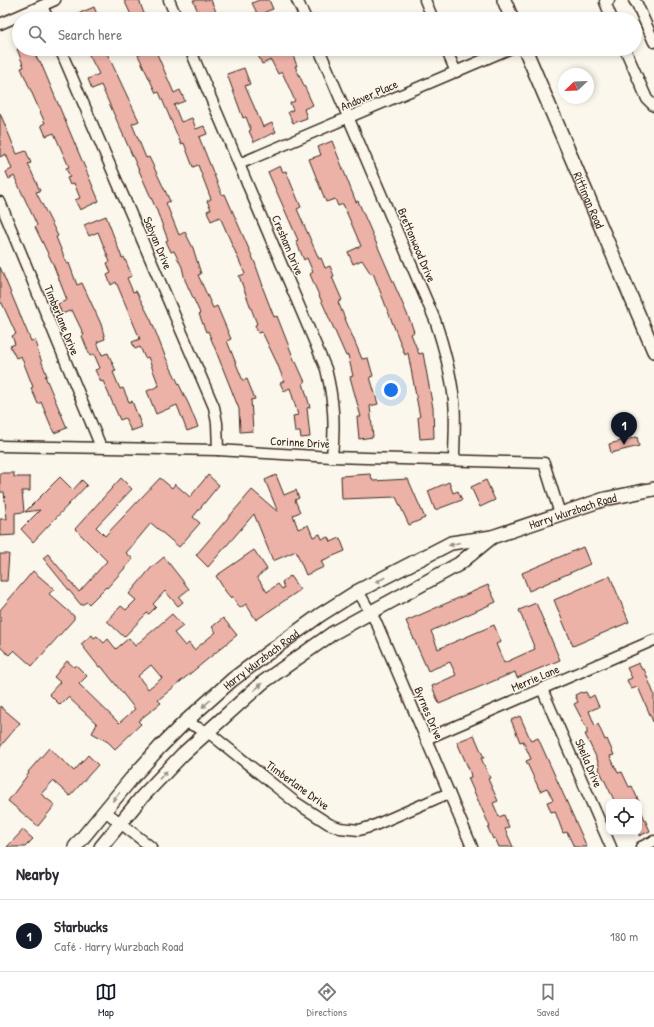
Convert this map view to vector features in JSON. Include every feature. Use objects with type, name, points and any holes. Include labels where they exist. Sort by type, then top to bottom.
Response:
[{"type":"main road","points":[[504,0],[509,12]]},
{"type":"main road","name":"Rittiman Road","points":[[528,56],[654,351]]},
{"type":"main road","points":[[638,492],[654,480]]},
{"type":"main road","name":"Harry Wurzbach Road","points":[[74,847],[160,747],[185,722],[232,680],[265,655],[320,615],[358,591],[452,543],[492,537],[605,499],[654,489]]},
{"type":"main road","name":"Harry Wurzbach Road","points":[[101,847],[183,754],[262,683],[333,633],[459,564],[492,537]]},
{"type":"street","points":[[28,12],[55,0]]},
{"type":"street","points":[[169,0],[174,12]]},
{"type":"street","points":[[298,0],[303,12]]},
{"type":"street","points":[[425,0],[430,12]]},
{"type":"street","points":[[634,0],[640,12]]},
{"type":"street","points":[[606,1],[610,12]]},
{"type":"street","points":[[42,6],[45,12]]},
{"type":"street","points":[[642,17],[654,42]]},
{"type":"street","points":[[0,24],[12,19]]},
{"type":"street","name":"Sabyan Drive","points":[[63,56],[214,407],[217,423],[218,450]]},
{"type":"street","name":"Cresham Drive","points":[[193,56],[326,369],[334,409],[335,426],[332,457]]},
{"type":"street","name":"Brettonwood Drive","points":[[322,56],[436,320],[451,374],[454,402],[454,460]]},
{"type":"street","points":[[449,56],[456,72]]},
{"type":"street","name":"Andover Place","points":[[239,164],[493,56]]},
{"type":"street","points":[[628,56],[647,99],[654,106]]},
{"type":"street","name":"Timberlane Drive","points":[[0,202],[101,447]]},
{"type":"street","name":"Corinne Drive","points":[[0,446],[218,450],[332,457],[544,463],[560,514]]},
{"type":"street","name":"Byrnes Drive","points":[[358,591],[377,624],[472,847]]},
{"type":"street","name":"Merrie Lane","points":[[426,739],[654,641]]},
{"type":"street","name":"Sheila Drive","points":[[542,689],[611,847]]},
{"type":"street","name":"Timberlane Drive","points":[[185,722],[208,732],[296,802],[329,824],[340,828],[359,830],[373,826],[449,794]]},
{"type":"street","points":[[104,811],[151,847]]},
{"type":"street","points":[[641,847],[654,841]]},
{"type":"building","points":[[124,0],[139,0],[143,12],[130,12]]},
{"type":"building","points":[[193,0],[211,0],[216,12],[198,12]]},
{"type":"building","points":[[259,0],[269,0],[273,9],[265,12],[256,12],[252,3]]},
{"type":"building","points":[[94,7],[96,12],[82,12]]},
{"type":"building","points":[[20,56],[36,56],[38,61],[40,61],[99,201],[80,210],[75,200],[80,198],[74,183],[70,185],[67,178],[70,177],[66,168],[69,167],[54,133],[46,136],[41,125],[45,123],[21,68],[24,67]]},
{"type":"building","points":[[90,56],[108,56],[139,121],[132,124],[146,158],[149,157],[170,201],[166,203],[179,235],[185,232],[193,248],[201,274],[198,275],[213,308],[217,306],[231,339],[227,341],[243,381],[247,379],[255,399],[251,400],[253,431],[240,432],[239,409],[208,331],[206,332],[199,314],[200,313],[185,280],[182,267],[174,251],[171,252],[166,241],[168,240],[157,211],[101,85],[92,89],[88,79],[99,74]]},
{"type":"building","points":[[138,56],[158,56],[174,93],[180,90],[185,101],[174,105],[181,122],[192,118],[196,129],[204,126],[207,134],[199,137],[222,195],[225,194],[255,263],[274,317],[277,316],[295,362],[305,382],[303,383],[310,407],[307,408],[310,437],[301,438],[300,432],[295,432],[293,416],[298,415],[290,388],[284,391],[280,383],[284,381],[277,363],[262,332],[258,333],[255,325],[257,324],[239,276],[245,274],[220,217],[211,221],[207,211],[211,209],[207,201],[211,199],[198,165],[193,167],[184,143],[181,144],[159,92],[156,93]]},
{"type":"building","points":[[258,56],[293,56],[297,66],[295,66],[313,105],[304,109],[307,118],[293,123],[288,112],[293,110],[290,103],[295,101],[282,72],[278,74],[271,60],[262,64]]},
{"type":"building","points":[[244,68],[250,84],[245,86],[263,127],[272,123],[276,132],[254,142],[249,131],[251,130],[246,117],[243,118],[227,74]]},
{"type":"building","points":[[0,113],[17,154],[26,151],[31,163],[28,164],[40,191],[36,192],[58,236],[56,237],[67,264],[69,263],[77,285],[82,283],[101,324],[105,339],[97,342],[102,355],[108,353],[116,371],[113,372],[120,389],[123,388],[129,402],[132,401],[142,427],[131,431],[125,418],[120,420],[103,381],[101,382],[95,370],[100,368],[94,354],[90,356],[82,336],[84,335],[72,310],[62,314],[58,304],[67,300],[53,264],[35,227],[37,225],[14,176],[9,179],[6,172],[12,169],[6,154],[0,157]]},
{"type":"building","points":[[332,141],[356,202],[358,201],[411,323],[414,332],[411,334],[419,354],[423,353],[433,408],[434,438],[420,439],[418,417],[420,417],[408,353],[405,355],[373,273],[371,274],[362,260],[353,264],[348,252],[361,246],[343,204],[338,206],[335,199],[326,202],[309,159],[321,155],[318,147]]},
{"type":"building","points":[[280,166],[283,172],[286,171],[301,207],[297,209],[319,259],[321,258],[325,268],[330,266],[334,276],[332,277],[342,300],[338,302],[362,359],[368,358],[373,376],[370,377],[378,404],[370,406],[373,437],[359,439],[357,417],[361,417],[350,377],[353,376],[348,355],[346,356],[314,284],[310,274],[313,272],[307,258],[304,260],[296,241],[298,240],[268,172]]},
{"type":"building","points":[[106,216],[122,258],[124,257],[132,276],[127,278],[133,292],[136,291],[151,320],[165,356],[198,427],[187,431],[177,405],[156,414],[147,391],[159,386],[148,357],[145,358],[140,347],[135,349],[132,342],[140,339],[116,282],[111,285],[107,275],[111,273],[107,263],[110,262],[98,232],[89,236],[84,225]]},
{"type":"building","points":[[0,267],[31,341],[35,340],[47,376],[45,376],[67,428],[54,433],[41,402],[38,404],[31,388],[33,387],[21,356],[16,358],[10,346],[15,344],[12,336],[16,334],[2,303],[0,303]]},
{"type":"building","points":[[637,437],[639,446],[611,453],[609,444]]},
{"type":"building","points":[[0,473],[14,473],[14,477],[30,477],[30,491],[22,491],[24,512],[15,513],[15,535],[0,536],[0,519],[7,519],[4,492],[0,492]]},
{"type":"building","points":[[370,474],[373,481],[408,479],[425,518],[409,525],[396,497],[342,499],[341,476]]},
{"type":"building","points":[[208,475],[219,485],[193,517],[200,523],[179,547],[151,523],[126,553],[133,559],[107,588],[106,587],[89,604],[87,602],[81,605],[43,558],[48,554],[79,592],[107,561],[75,529],[121,478],[132,489],[96,527],[105,536],[160,478],[172,488],[175,484],[190,497]]},
{"type":"building","points":[[276,475],[284,495],[296,490],[299,498],[295,500],[300,512],[293,515],[298,529],[308,525],[313,537],[320,534],[322,539],[329,537],[331,542],[340,538],[345,551],[321,561],[324,567],[306,575],[296,551],[273,561],[254,514],[208,567],[196,555],[252,490],[278,512],[265,480]]},
{"type":"building","points":[[60,477],[73,490],[82,480],[87,485],[33,542],[21,529],[40,510],[25,512]]},
{"type":"building","points":[[486,480],[495,500],[480,507],[471,487]]},
{"type":"building","points":[[449,482],[453,493],[458,491],[462,500],[435,510],[428,491]]},
{"type":"building","points":[[583,547],[590,564],[529,591],[522,573]]},
{"type":"building","points":[[254,550],[267,569],[257,577],[267,592],[278,584],[282,589],[284,588],[282,582],[290,576],[300,590],[256,620],[246,604],[240,608],[232,596],[231,598],[226,592],[216,576]]},
{"type":"building","points":[[0,554],[9,554],[7,581],[0,581]]},
{"type":"building","points":[[164,557],[189,589],[179,597],[183,602],[178,606],[165,591],[153,604],[156,607],[149,614],[147,613],[124,637],[107,621],[121,606],[126,610],[136,600],[129,594],[151,568]]},
{"type":"building","points":[[33,571],[54,589],[49,594],[74,616],[74,619],[32,666],[14,650],[9,655],[0,647],[0,610]]},
{"type":"building","points":[[610,576],[629,622],[573,646],[554,600]]},
{"type":"building","points":[[488,585],[496,602],[431,631],[438,649],[494,625],[501,642],[496,644],[504,663],[535,649],[519,610],[536,603],[560,660],[517,678],[515,672],[439,704],[432,686],[456,675],[450,662],[428,671],[406,621]]},
{"type":"building","points":[[172,614],[183,626],[174,633],[185,646],[189,643],[194,650],[216,632],[212,627],[223,618],[237,635],[158,700],[161,703],[138,721],[141,724],[115,749],[108,742],[92,733],[97,724],[68,697],[60,705],[49,694],[60,682],[54,677],[67,661],[74,667],[76,665],[87,676],[79,684],[119,723],[135,709],[101,666],[99,667],[81,644],[92,635],[94,638],[97,636],[104,643],[108,639],[116,649],[129,638],[135,646]],"holes":[[[151,665],[162,678],[148,689],[138,676]]]},
{"type":"building","points":[[639,663],[642,670],[644,669],[654,694],[654,724],[638,687],[631,689],[627,680],[632,678],[627,668]]},
{"type":"building","points":[[581,692],[586,692],[589,698],[594,695],[599,707],[589,711],[595,726],[598,724],[605,740],[607,739],[614,755],[610,756],[618,773],[622,772],[629,787],[632,786],[638,799],[614,799],[599,769],[597,759],[585,734],[587,734],[587,729],[574,704],[578,702],[575,695]]},
{"type":"building","points":[[0,706],[20,723],[0,747]]},
{"type":"building","points":[[520,716],[531,741],[538,738],[587,847],[574,847],[567,832],[563,833],[555,811],[551,812],[547,802],[553,800],[547,788],[540,791],[526,761],[531,759],[523,741],[520,742],[511,720]]},
{"type":"building","points":[[474,735],[484,758],[481,758],[490,778],[488,779],[498,801],[493,803],[499,817],[504,815],[509,827],[505,829],[513,847],[499,847],[495,838],[493,839],[488,828],[490,827],[468,778],[471,777],[470,772],[457,742]]},
{"type":"building","points":[[49,748],[74,771],[88,755],[98,765],[70,796],[53,781],[41,794],[55,805],[38,826],[8,801],[29,773],[28,772]]},
{"type":"building","points":[[642,813],[650,831],[642,835]]},
{"type":"building","points":[[23,830],[33,839],[25,847],[7,847]]},
{"type":"place","name":"Starbucks","points":[[624,445]]}]
